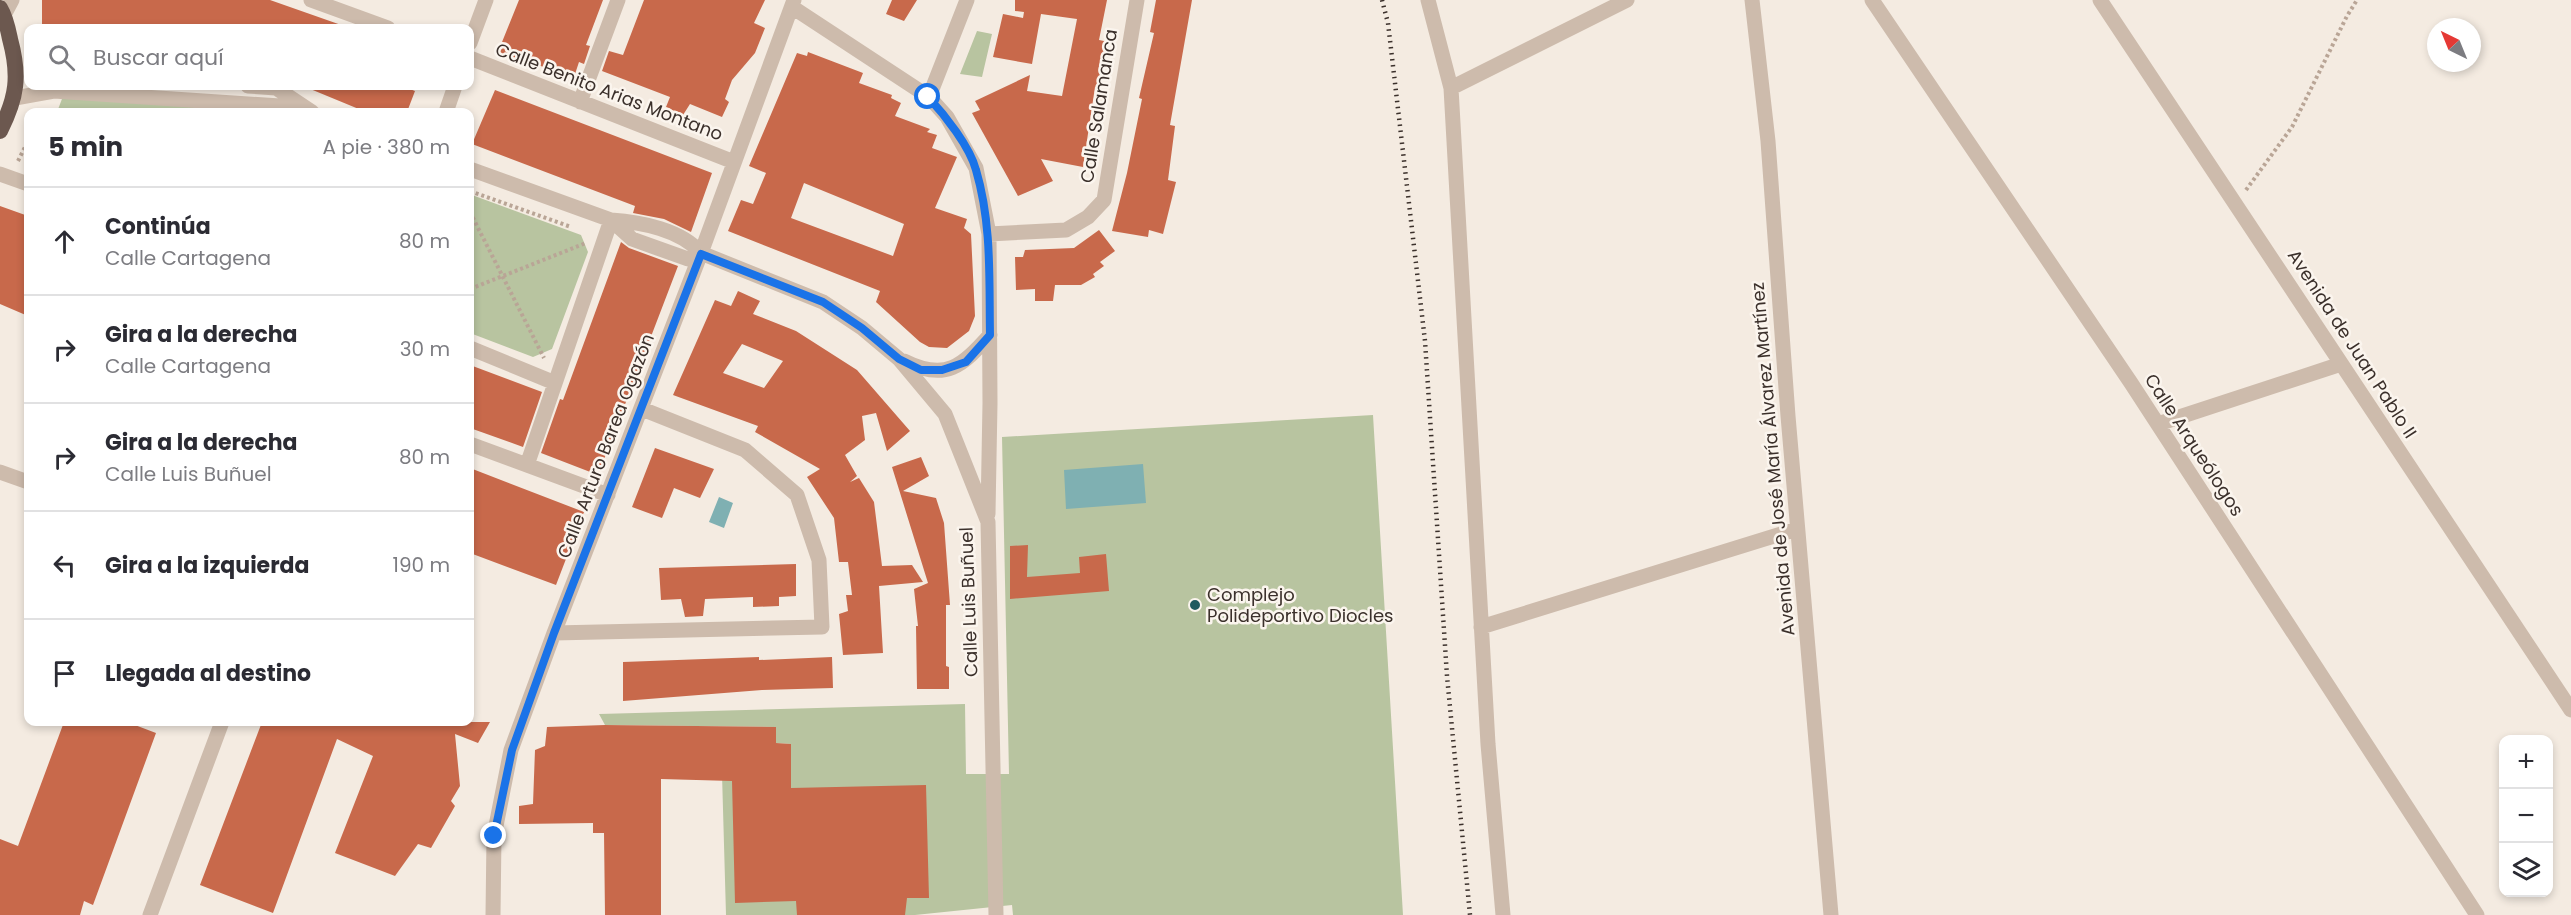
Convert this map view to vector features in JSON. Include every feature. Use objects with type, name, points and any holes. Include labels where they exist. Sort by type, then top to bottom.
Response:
[{"type":"highway","points":[[0,131],[15,98],[22,63],[5,8]]},
{"type":"street","points":[[311,0],[377,24]]},
{"type":"street","points":[[474,32],[486,0]]},
{"type":"street","points":[[580,102],[618,0]]},
{"type":"street","points":[[928,97],[967,0]]},
{"type":"street","name":"Calle Salamanca","points":[[989,234],[1065,230],[1088,217],[1104,200],[1137,0]]},
{"type":"street","points":[[1428,0],[1451,88],[1488,744],[1503,915]]},
{"type":"street","points":[[1451,88],[1627,0]]},
{"type":"street","name":"Avenida de José María Álvarez Martínez","points":[[1752,0],[1768,141],[1797,529],[1831,915]]},
{"type":"street","name":"Calle Arqueólogos","points":[[1872,0],[2158,424],[2477,915]]},
{"type":"street","name":"Avenida de Juan Pablo II","points":[[2100,0],[2571,710]]},
{"type":"street","points":[[793,3],[928,97],[947,117],[976,168],[989,234],[988,522]]},
{"type":"street","name":"Calle Arturo Barea Ogazón","points":[[493,915],[494,836],[512,750],[554,633],[701,254],[793,3]]},
{"type":"street","name":"Calle Benito Arias Montano","points":[[474,60],[734,162]]},
{"type":"street","points":[[279,90],[306,108]]},
{"type":"street","points":[[447,108],[454,90]]},
{"type":"street","points":[[15,98],[54,91],[285,108]]},
{"type":"street","points":[[474,170],[612,220],[632,239],[688,259],[701,254]]},
{"type":"street","points":[[0,174],[24,183]]},
{"type":"street","points":[[527,465],[612,220]]},
{"type":"street","name":"Calle Luis Buñuel","points":[[701,254],[823,302],[862,328],[899,359],[945,414],[988,522],[996,915]]},
{"type":"street","points":[[899,359],[921,370],[942,370],[966,362],[990,335]]},
{"type":"street","points":[[474,350],[555,382]]},
{"type":"street","points":[[2158,424],[2341,364]]},
{"type":"street","points":[[554,633],[822,627],[819,560],[797,495],[745,450],[642,408]]},
{"type":"street","points":[[474,445],[608,495]]},
{"type":"street","points":[[0,472],[24,481]]},
{"type":"street","points":[[1481,627],[1797,529]]},
{"type":"street","points":[[150,915],[221,726]]},
{"type":"path","points":[[2236,203],[2292,127],[2357,0]]},
{"type":"path","points":[[474,192],[576,229]]},
{"type":"path","points":[[474,220],[543,361],[552,358]]},
{"type":"path","points":[[591,240],[593,246]]},
{"type":"path","points":[[474,287],[585,243]]},
{"type":"green space","points":[[977,31],[992,34],[982,77],[960,74]]},
{"type":"green space","points":[[65,91],[201,108],[59,108]]},
{"type":"green space","points":[[474,196],[581,235],[588,252],[552,349],[533,357],[474,335]]},
{"type":"green space","name":"Complejo Polideportivo Diocles","points":[[1373,415],[1403,915],[1013,915],[1012,905],[915,915],[726,915],[722,774],[790,774],[791,744],[776,743],[775,727],[605,725],[599,714],[965,704],[966,774],[1009,774],[1002,437]]},
{"type":"water","points":[[1143,464],[1146,503],[1066,509],[1064,470]]},
{"type":"water","points":[[719,497],[733,503],[724,528],[709,522]]},
{"type":"building","points":[[42,0],[270,0],[338,24],[42,24]]},
{"type":"building","points":[[519,0],[603,0],[586,45],[590,46],[584,64],[579,62],[574,77],[498,52]]},
{"type":"building","points":[[644,0],[765,0],[754,23],[765,28],[755,53],[732,80],[725,99],[729,102],[722,117],[690,104],[683,115],[666,107],[670,97],[602,71],[609,51],[623,55]]},
{"type":"building","points":[[892,0],[917,0],[904,21],[886,14]]},
{"type":"building","points":[[1015,0],[1107,0],[1099,40],[1109,42],[1099,88],[1095,87],[1083,167],[1041,159],[1053,181],[1018,196],[972,113],[980,110],[975,101],[1030,75],[1027,91],[1062,96],[1077,19],[1041,14],[1032,64],[993,57],[1003,14],[1023,18],[1024,12],[1015,11]]},
{"type":"building","points":[[1156,0],[1192,0],[1170,125],[1175,126],[1168,180],[1176,182],[1163,234],[1149,230],[1148,237],[1112,231],[1142,99],[1139,98],[1154,33],[1150,32]]},
{"type":"building","points":[[808,52],[863,73],[859,83],[892,95],[891,98],[901,103],[895,116],[930,129],[927,132],[937,135],[932,148],[957,157],[935,208],[967,219],[964,228],[971,234],[975,316],[969,331],[947,348],[929,347],[920,342],[876,302],[880,291],[728,231],[741,200],[753,204],[766,173],[749,166],[797,53],[807,56]],"holes":[[[804,183],[904,224],[893,256],[791,218]]]},
{"type":"building","points":[[313,90],[415,91],[409,108],[356,108]]},
{"type":"building","points":[[495,90],[712,173],[691,232],[664,219],[633,213],[635,206],[474,145],[474,139]]},
{"type":"building","points":[[0,206],[24,215],[24,314],[0,304]]},
{"type":"building","points":[[1099,230],[1115,251],[1100,262],[1104,266],[1093,274],[1095,277],[1081,285],[1055,285],[1053,301],[1035,301],[1035,289],[1016,290],[1015,257],[1023,257],[1025,250],[1074,248]]},
{"type":"building","points":[[621,242],[629,248],[678,266],[598,475],[541,453]]},
{"type":"building","points":[[738,291],[760,301],[753,314],[796,331],[857,370],[910,431],[887,451],[876,413],[862,416],[865,440],[845,455],[857,476],[850,482],[859,478],[874,502],[882,566],[912,565],[923,582],[879,586],[883,653],[843,655],[839,614],[848,611],[846,595],[852,595],[848,562],[839,562],[834,518],[807,477],[820,469],[755,432],[758,426],[673,395],[715,300],[731,306]],"holes":[[[742,344],[783,361],[764,388],[723,373]]]},
{"type":"building","points":[[474,366],[542,392],[523,447],[474,429]]},
{"type":"building","points":[[655,448],[714,469],[700,498],[674,488],[662,518],[632,507]]},
{"type":"building","points":[[921,457],[929,476],[903,491],[936,498],[944,523],[950,605],[946,605],[946,666],[949,667],[949,689],[917,689],[916,626],[918,626],[914,589],[928,583],[892,467]]},
{"type":"building","points":[[474,470],[584,512],[556,585],[474,554]]},
{"type":"building","points":[[1028,545],[1027,577],[1080,573],[1079,557],[1106,554],[1109,591],[1010,599],[1010,546]]},
{"type":"building","points":[[796,564],[796,596],[779,597],[779,606],[753,607],[753,597],[705,599],[703,616],[685,617],[681,599],[661,600],[659,568]]},
{"type":"building","points":[[759,657],[759,660],[832,657],[833,688],[762,690],[623,701],[623,662]]},
{"type":"building","points":[[474,722],[490,722],[478,743],[455,734],[460,786],[451,801],[455,806],[431,848],[418,844],[395,876],[335,853],[373,756],[337,739],[273,913],[200,885],[260,726],[474,726]]},
{"type":"building","points":[[605,725],[776,727],[776,743],[791,744],[791,788],[926,785],[929,898],[907,898],[905,915],[797,915],[796,901],[735,903],[732,781],[661,779],[661,915],[605,915],[604,833],[593,833],[593,823],[519,824],[519,806],[533,804],[535,750],[545,746],[547,727]]},
{"type":"building","points":[[63,726],[138,726],[156,733],[93,905],[84,901],[80,915],[0,915],[0,839],[18,846]]},
{"type":"railway","points":[[1382,0],[1388,23],[1425,341],[1447,676],[1470,915]]},
{"type":"place","name":"Complejo Polideportivo Diocles","points":[[1195,605]]},
{"type":"route","points":[[494,836],[512,750],[554,633],[701,254],[823,302],[862,328],[899,359],[921,370],[942,370],[966,362],[990,335],[989,234],[976,168],[947,117],[928,97]]}]
